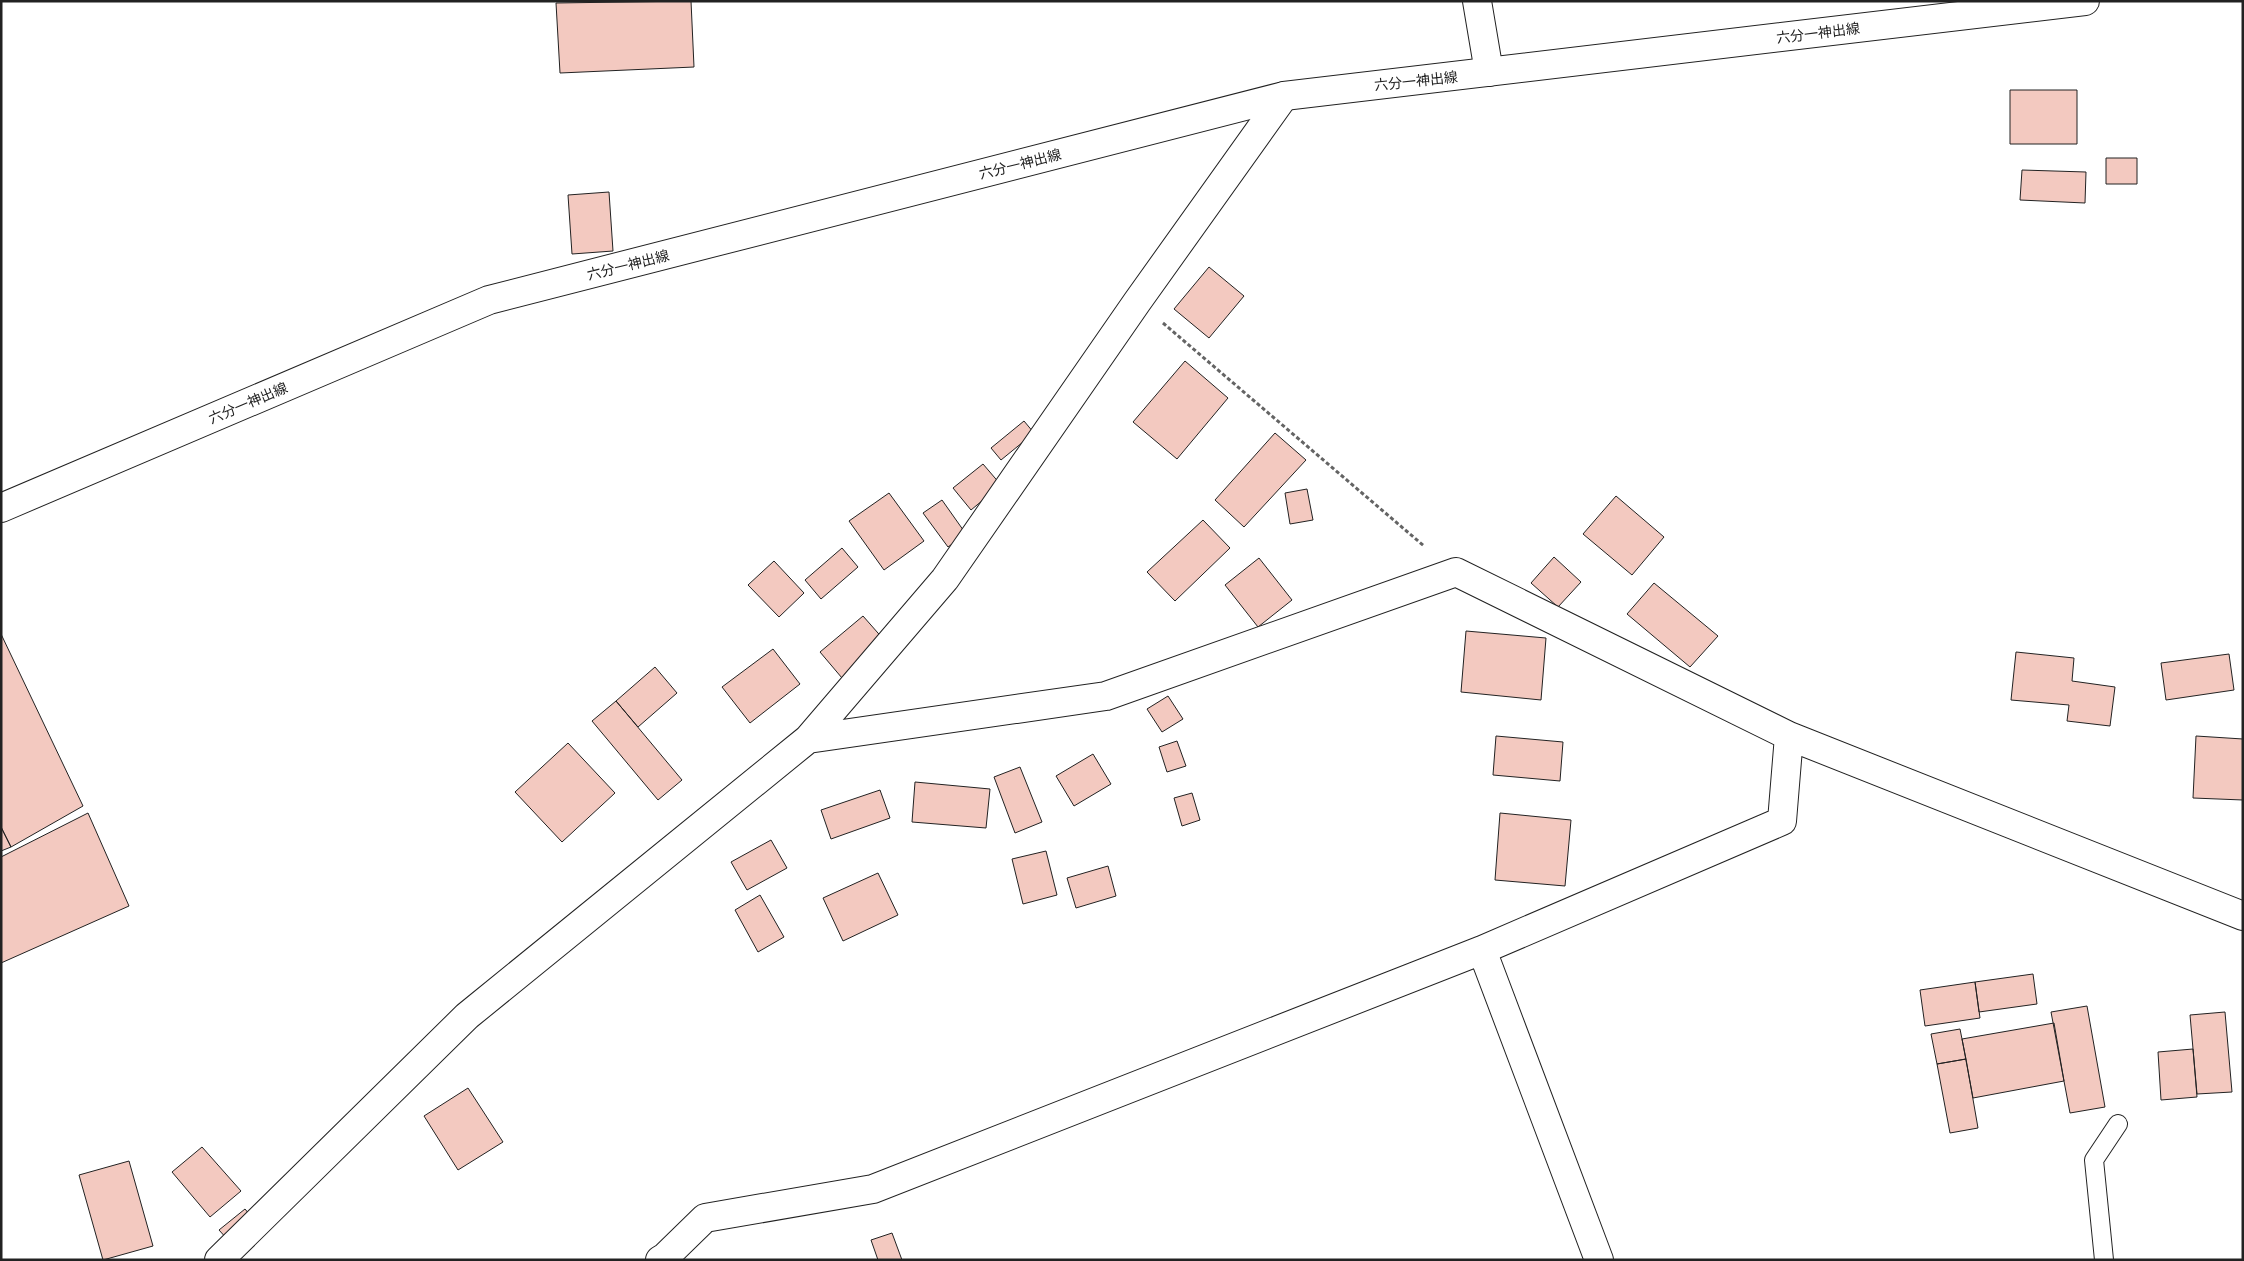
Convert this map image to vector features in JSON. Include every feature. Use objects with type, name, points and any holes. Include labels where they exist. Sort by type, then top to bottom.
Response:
[{"type":"street","points":[[1477,1],[1489,72]]},
{"type":"street","name":"六分一神出線","points":[[1,508],[489,300],[1284,96],[2085,1]]},
{"type":"street","points":[[219,1260],[467,1016],[808,739],[945,580],[1137,302],[1284,96]]},
{"type":"street","points":[[808,739],[1106,696],[1456,572],[1789,736],[2243,916]]},
{"type":"street","points":[[660,1260],[705,1218],[873,1189],[1482,950],[1782,821],[1789,736]]},
{"type":"street","points":[[1482,950],[1599,1260]]},
{"type":"lane","points":[[2104,1260],[2094,1160],[2118,1124]]},
{"type":"path","points":[[1137,302],[1456,572]]},
{"type":"building","points":[[691,1],[694,67],[560,73],[556,3]]},
{"type":"building","points":[[2010,90],[2077,90],[2077,144],[2010,144]]},
{"type":"building","points":[[2106,158],[2137,158],[2137,184],[2106,184]]},
{"type":"building","points":[[2022,170],[2086,172],[2085,203],[2020,200]]},
{"type":"building","points":[[609,192],[613,251],[572,254],[568,195]]},
{"type":"building","points":[[1209,267],[1244,296],[1209,338],[1174,309]]},
{"type":"building","points":[[1185,361],[1228,398],[1177,459],[1133,422]]},
{"type":"building","points":[[1024,421],[1034,433],[1001,460],[991,448]]},
{"type":"building","points":[[1275,433],[1306,460],[1244,527],[1215,500]]},
{"type":"building","points":[[983,464],[1001,485],[971,510],[953,488]]},
{"type":"building","points":[[1307,489],[1313,520],[1290,524],[1285,493]]},
{"type":"building","points":[[889,493],[924,541],[884,570],[849,521]]},
{"type":"building","points":[[1616,496],[1664,537],[1632,575],[1583,534]]},
{"type":"building","points":[[942,500],[966,534],[948,547],[923,513]]},
{"type":"building","points":[[1203,520],[1230,548],[1175,601],[1147,572]]},
{"type":"building","points":[[842,548],[858,567],[821,599],[805,580]]},
{"type":"building","points":[[1554,557],[1581,582],[1558,607],[1531,583]]},
{"type":"building","points":[[1259,558],[1292,600],[1258,627],[1225,585]]},
{"type":"building","points":[[774,561],[804,593],[779,617],[748,585]]},
{"type":"building","points":[[1654,583],[1718,636],[1690,667],[1627,614]]},
{"type":"building","points":[[863,616],[885,641],[842,678],[820,652]]},
{"type":"building","points":[[1466,631],[1546,638],[1541,700],[1461,692]]},
{"type":"building","points":[[1,634],[83,806],[11,847],[1,827]]},
{"type":"building","points":[[773,649],[800,684],[750,723],[722,687]]},
{"type":"building","points":[[2016,652],[2074,658],[2072,681],[2115,687],[2110,726],[2067,721],[2069,705],[2011,700]]},
{"type":"building","points":[[2229,654],[2234,690],[2166,700],[2161,663]]},
{"type":"building","points":[[655,667],[677,693],[638,727],[616,701]]},
{"type":"building","points":[[1168,696],[1183,719],[1162,732],[1147,709]]},
{"type":"building","points":[[616,701],[682,780],[658,800],[592,721]]},
{"type":"building","points":[[1496,736],[1563,742],[1560,781],[1493,775]]},
{"type":"building","points":[[2196,736],[2243,739],[2243,800],[2193,798]]},
{"type":"building","points":[[1177,741],[1186,766],[1167,772],[1159,747]]},
{"type":"building","points":[[568,743],[615,793],[562,842],[515,792]]},
{"type":"building","points":[[1093,754],[1111,784],[1074,806],[1056,776]]},
{"type":"building","points":[[1020,767],[1042,822],[1015,833],[994,777]]},
{"type":"building","points":[[915,782],[990,789],[986,828],[912,822]]},
{"type":"building","points":[[880,790],[890,818],[831,839],[821,810]]},
{"type":"building","points":[[1192,793],[1200,820],[1182,826],[1174,798]]},
{"type":"building","points":[[88,813],[129,906],[1,963],[1,857]]},
{"type":"building","points":[[1500,813],[1571,820],[1565,886],[1495,880]]},
{"type":"building","points":[[1,827],[11,847],[1,851]]},
{"type":"building","points":[[771,840],[787,868],[747,890],[731,862]]},
{"type":"building","points":[[1046,851],[1057,895],[1023,904],[1012,859]]},
{"type":"building","points":[[1108,866],[1116,896],[1076,908],[1067,878]]},
{"type":"building","points":[[878,873],[898,915],[843,941],[823,898]]},
{"type":"building","points":[[760,895],[784,937],[758,952],[735,910]]},
{"type":"building","points":[[2033,974],[2037,1004],[1979,1012],[1975,982]]},
{"type":"building","points":[[1975,982],[1980,1018],[1925,1026],[1920,990]]},
{"type":"building","points":[[2087,1006],[2105,1107],[2070,1113],[2051,1012]]},
{"type":"building","points":[[2225,1012],[2232,1092],[2197,1094],[2190,1015]]},
{"type":"building","points":[[2054,1023],[2064,1081],[1973,1098],[1962,1039]]},
{"type":"building","points":[[1960,1029],[1966,1059],[1937,1064],[1931,1034]]},
{"type":"building","points":[[2193,1049],[2197,1097],[2161,1100],[2158,1052]]},
{"type":"building","points":[[1966,1059],[1978,1128],[1950,1133],[1937,1064]]},
{"type":"building","points":[[468,1088],[503,1142],[458,1170],[424,1116]]},
{"type":"building","points":[[202,1147],[241,1191],[210,1217],[172,1172]]},
{"type":"building","points":[[129,1161],[153,1246],[103,1260],[79,1175]]},
{"type":"building","points":[[245,1209],[254,1220],[228,1240],[219,1230]]},
{"type":"building","points":[[892,1233],[902,1260],[878,1260],[871,1240]]}]
